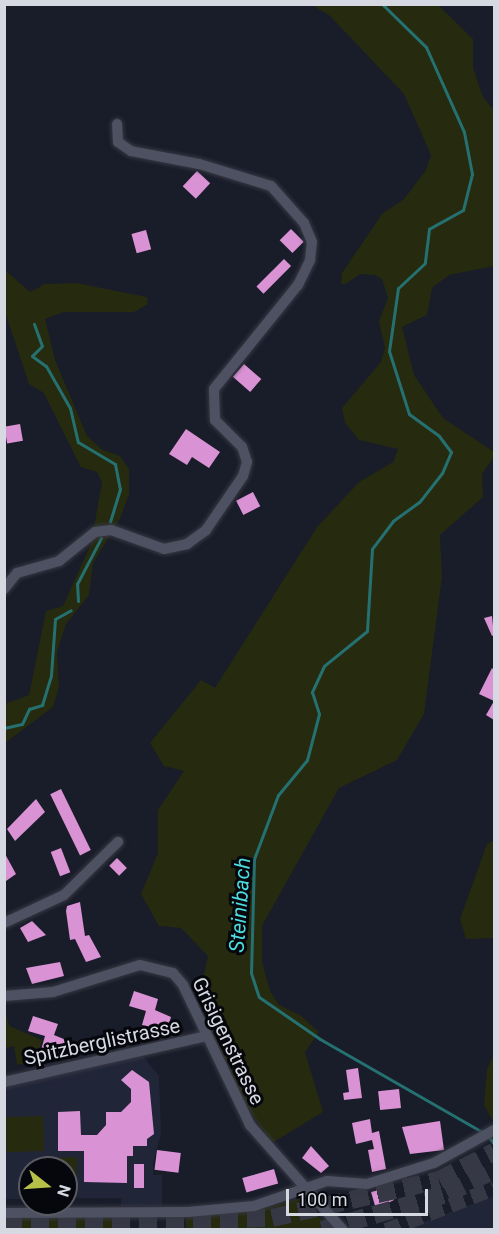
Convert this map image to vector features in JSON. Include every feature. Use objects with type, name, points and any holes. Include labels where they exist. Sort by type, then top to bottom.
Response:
[{"type":"street","points":[[4,589],[17,573],[59,561],[100,531],[164,549],[182,546],[201,534],[240,481],[247,462],[242,447],[215,420],[212,401],[216,383],[309,265],[309,232],[278,192],[245,176],[128,150],[117,139],[117,124]]},
{"type":"street","points":[[4,923],[64,895],[118,842]]},
{"type":"street","name":"Grisigenstrasse","points":[[4,996],[52,992],[140,965],[154,965],[173,973],[183,985],[250,1125],[342,1230]]},
{"type":"street","name":"Spitzberglistrasse","points":[[4,1082],[207,1036]]},
{"type":"street","points":[[4,1213],[224,1209],[254,1206],[327,1181],[367,1184],[434,1163],[488,1134]]},
{"type":"shaded area","points":[[143,1056],[159,1076],[161,1134],[153,1162],[153,1175],[162,1175],[162,1206],[121,1206],[121,1198],[78,1198],[78,1156],[18,1156],[18,1199],[5,1199],[4,1087]]},
{"type":"shaded area","points":[[494,1196],[494,1229],[405,1229]]},
{"type":"green space","points":[[312,5],[438,5],[473,39],[473,68],[483,97],[494,110],[494,266],[449,275],[432,288],[427,315],[402,327],[414,375],[443,418],[494,452],[494,457],[482,474],[483,497],[440,535],[442,577],[424,714],[397,760],[339,788],[262,926],[262,962],[270,991],[279,1005],[300,1015],[319,1032],[305,1052],[323,1112],[272,1143],[239,1096],[198,1001],[208,956],[181,928],[159,926],[141,894],[158,853],[158,810],[184,771],[164,766],[150,743],[201,680],[215,688],[317,527],[359,482],[393,462],[398,449],[359,440],[345,423],[342,408],[381,362],[385,348],[379,321],[388,298],[382,279],[375,275],[360,274],[346,284],[341,284],[342,273],[382,214],[404,199],[426,170],[431,155],[404,94],[330,16]]},
{"type":"green space","points":[[5,270],[30,292],[45,284],[76,283],[147,297],[148,304],[134,312],[64,312],[45,319],[55,360],[87,436],[103,450],[120,456],[129,469],[129,494],[120,519],[93,563],[89,595],[66,624],[57,652],[59,687],[53,707],[5,743],[5,704],[29,695],[46,611],[63,606],[91,544],[102,482],[97,472],[81,467],[44,393],[29,384],[5,312]]},
{"type":"green space","points":[[494,840],[494,938],[466,939],[460,919],[487,844]]},
{"type":"green space","points":[[4,1005],[9,1026],[42,1040],[36,1061],[17,1065],[14,1046],[5,1048]]},
{"type":"green space","points":[[494,1055],[494,1123],[484,1105],[487,1069]]},
{"type":"green space","points":[[43,1116],[44,1151],[6,1152],[5,1117]]},
{"type":"green space","points":[[302,1198],[330,1229],[186,1230],[186,1215],[256,1211]]},
{"type":"green space","points":[[121,1215],[121,1229],[5,1229],[4,1218]]},
{"type":"building","points":[[197,171],[210,183],[196,199],[183,186]]},
{"type":"building","points":[[291,229],[304,242],[292,253],[280,240]]},
{"type":"building","points":[[146,230],[151,249],[137,253],[132,234]]},
{"type":"building","points":[[284,259],[291,266],[263,294],[256,287]]},
{"type":"building","points":[[244,364],[261,379],[250,392],[233,377]]},
{"type":"building","points":[[20,424],[23,441],[7,444],[4,427]]},
{"type":"building","points":[[186,429],[220,452],[209,468],[192,457],[187,465],[169,454]]},
{"type":"building","points":[[253,492],[260,506],[243,515],[236,501]]},
{"type":"building","points":[[492,616],[494,635],[492,636],[484,618]]},
{"type":"building","points":[[492,668],[494,670],[494,701],[479,694]]},
{"type":"building","points":[[494,701],[494,720],[486,715]]},
{"type":"building","points":[[61,789],[91,850],[80,855],[50,794]]},
{"type":"building","points":[[36,799],[45,812],[15,841],[7,829]]},
{"type":"building","points":[[61,848],[70,872],[60,876],[51,852]]},
{"type":"building","points":[[4,852],[16,874],[6,881],[4,879]]},
{"type":"building","points":[[117,858],[127,868],[119,876],[109,866]]},
{"type":"building","points":[[80,902],[85,936],[89,935],[101,957],[86,962],[75,939],[70,940],[66,911],[67,906]]},
{"type":"building","points":[[32,921],[46,935],[28,942],[20,928]]},
{"type":"building","points":[[60,962],[64,976],[32,984],[26,968]]},
{"type":"building","points":[[134,991],[158,999],[155,1010],[171,1017],[167,1031],[142,1025],[146,1011],[129,1006]]},
{"type":"building","points":[[33,1016],[58,1024],[54,1035],[71,1042],[66,1056],[41,1050],[45,1036],[28,1031]]},
{"type":"building","points":[[358,1068],[362,1098],[344,1100],[343,1093],[349,1092],[346,1070]]},
{"type":"building","points":[[132,1070],[149,1082],[154,1134],[147,1139],[147,1146],[133,1146],[133,1156],[127,1156],[127,1183],[84,1182],[84,1151],[58,1151],[58,1112],[80,1111],[81,1135],[97,1135],[106,1125],[106,1112],[121,1112],[131,1102],[131,1089],[121,1080]]},
{"type":"building","points":[[399,1089],[401,1108],[380,1110],[378,1091]]},
{"type":"building","points":[[370,1119],[372,1133],[379,1131],[386,1169],[372,1172],[368,1150],[374,1149],[372,1140],[356,1144],[352,1123]]},
{"type":"building","points":[[440,1121],[444,1150],[410,1154],[402,1127]]},
{"type":"building","points":[[311,1146],[329,1166],[321,1173],[302,1158]]},
{"type":"building","points":[[157,1150],[181,1153],[178,1173],[155,1170]]},
{"type":"building","points":[[134,1164],[144,1164],[144,1188],[134,1188]]},
{"type":"building","points":[[274,1169],[278,1183],[246,1193],[242,1178]]},
{"type":"building","points":[[390,1187],[394,1200],[376,1209],[371,1192]]},
{"type":"waterway","name":"Steinibach","points":[[382,4],[426,47],[464,132],[472,174],[463,210],[429,229],[425,263],[398,288],[389,351],[409,414],[439,436],[451,452],[442,473],[419,502],[393,521],[372,549],[367,631],[324,666],[312,692],[319,714],[307,760],[278,795],[254,859],[251,973],[259,997],[320,1039],[484,1133]]},
{"type":"waterway","points":[[34,324],[42,346],[32,356],[46,366],[70,408],[78,442],[115,464],[120,489],[110,522]]},
{"type":"waterway","points":[[78,601],[77,584],[101,538]]},
{"type":"waterway","points":[[4,728],[22,724],[29,709],[42,705],[51,675],[55,619],[71,610]]},
{"type":"waterway","name":"Steinibach","points":[[489,1137],[494,1144]]},
{"type":"tunnel","points":[[4,1225],[272,1218],[439,1180],[494,1152]]},
{"type":"tunnel","points":[[322,1230],[447,1194],[494,1170]]},
{"type":"tunnel","points":[[386,1230],[494,1188]]}]
